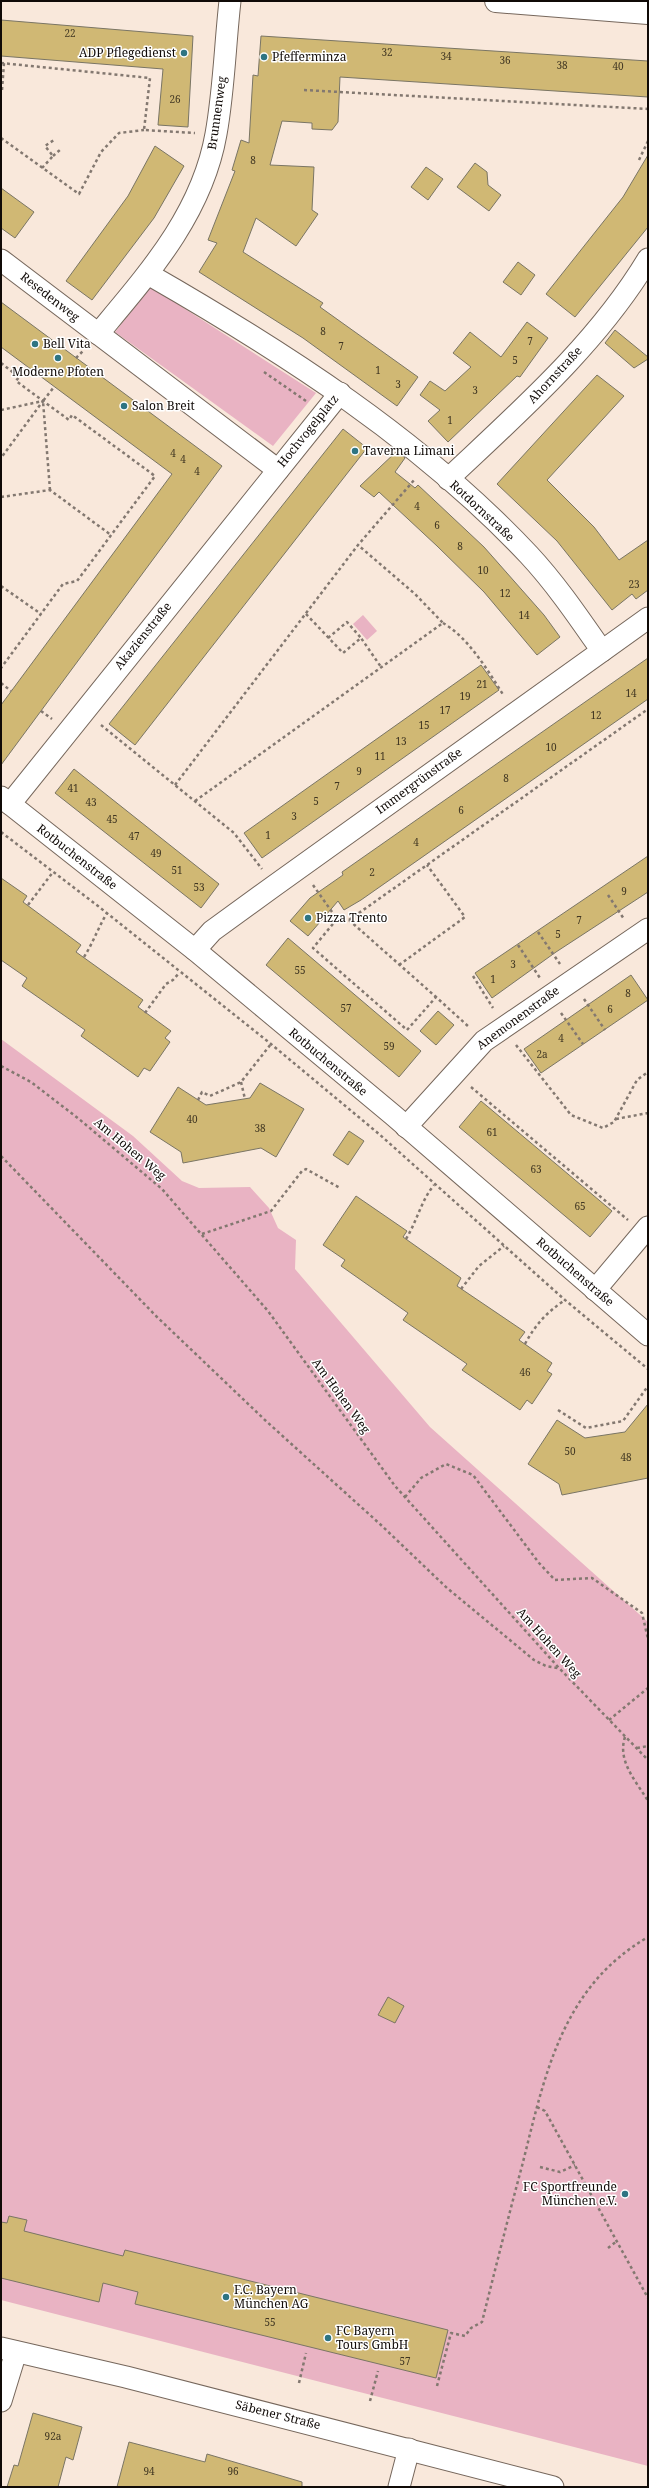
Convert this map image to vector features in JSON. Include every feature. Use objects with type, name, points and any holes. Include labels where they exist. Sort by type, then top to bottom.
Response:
[{"type":"main road","points":[[496,1],[648,13]]},
{"type":"street","name":"Brunnenweg","points":[[98,334],[148,274],[188,214],[208,165],[216,134],[230,1]]},
{"type":"street","name":"Ahornstraße","points":[[448,479],[540,393],[577,352],[634,282],[648,259]]},
{"type":"street","name":"Resedenweg","points":[[1,260],[98,334]]},
{"type":"street","name":"Hochvogelplatz","points":[[98,334],[278,470],[340,393],[219,315],[148,274]]},
{"type":"street","name":"Rotdornstraße","points":[[340,393],[448,479],[529,555],[566,600],[602,651]]},
{"type":"street","name":"Akazienstraße","points":[[5,800],[84,709],[278,470]]},
{"type":"street","name":"Immergrünstraße","points":[[195,950],[212,931],[299,867],[648,618]]},
{"type":"street","name":"Rotbuchenstraße","points":[[5,800],[195,950],[406,1127],[648,1335]]},
{"type":"street","name":"Anemonenstraße","points":[[406,1127],[454,1072],[484,1041],[503,1026],[642,933]]},
{"type":"street","points":[[595,1290],[645,1229]]},
{"type":"street","points":[[1,2401],[8,2350]]},
{"type":"street","name":"Säbener Straße","points":[[8,2350],[126,2377],[553,2487]]},
{"type":"street","points":[[399,2487],[408,2449]]},
{"type":"path","points":[[2,90],[2,63],[150,78],[144,130]]},
{"type":"path","points":[[304,90],[648,109]]},
{"type":"path","points":[[1,138],[79,194],[101,152],[119,133],[144,130],[216,134]]},
{"type":"path","points":[[53,156],[45,146],[54,140]]},
{"type":"path","points":[[639,160],[648,141]]},
{"type":"path","points":[[42,168],[61,149]]},
{"type":"path","points":[[1,363],[19,377],[16,381],[43,401],[69,420],[72,415],[155,476],[77,581],[63,584],[1,668]]},
{"type":"path","points":[[1,458],[54,387]]},
{"type":"path","points":[[1,410],[43,401]]},
{"type":"path","points":[[43,401],[50,490]]},
{"type":"path","points":[[175,785],[358,545],[428,463]]},
{"type":"path","points":[[1,497],[50,490],[111,535]]},
{"type":"path","points":[[358,545],[404,583],[443,623],[451,627],[467,644],[515,713]]},
{"type":"path","points":[[1,586],[41,614]]},
{"type":"path","points":[[306,614],[342,653],[361,638]]},
{"type":"path","points":[[328,638],[347,622],[361,638],[381,667]]},
{"type":"path","points":[[194,801],[443,623]]},
{"type":"path","points":[[1,683],[11,691]]},
{"type":"path","points":[[84,709],[234,833],[274,886]]},
{"type":"path","points":[[349,920],[648,709]]},
{"type":"path","points":[[1,832],[107,913],[179,973],[271,1044],[379,1134],[434,1185],[565,1300],[648,1369]]},
{"type":"path","points":[[400,965],[465,917],[427,865]]},
{"type":"path","points":[[299,867],[337,919],[349,920],[484,1041]]},
{"type":"path","points":[[28,906],[53,872]]},
{"type":"path","points":[[608,895],[642,933]]},
{"type":"path","points":[[84,957],[94,942],[99,926],[107,913]]},
{"type":"path","points":[[337,919],[313,948],[407,1030],[436,997]]},
{"type":"path","points":[[518,945],[549,995],[583,1044]]},
{"type":"path","points":[[145,1013],[166,984],[173,980],[179,973]]},
{"type":"path","points":[[473,976],[503,1026],[571,1115],[603,1128],[614,1122],[637,1080],[648,1072]]},
{"type":"path","points":[[198,1100],[202,1092],[210,1096],[241,1082],[271,1044]]},
{"type":"path","name":"Am Hohen Weg","points":[[1,1066],[31,1082],[79,1119],[162,1188],[268,1311],[404,1497],[559,1668],[648,1760]]},
{"type":"path","points":[[454,1072],[645,1229]]},
{"type":"path","points":[[241,1082],[245,1099]]},
{"type":"path","points":[[616,1119],[648,1113]]},
{"type":"path","points":[[1,1156],[156,1316],[266,1421],[381,1525],[447,1588],[534,1660],[546,1666],[559,1668]]},
{"type":"path","points":[[202,1234],[271,1211],[302,1171],[306,1169],[340,1188]]},
{"type":"path","points":[[406,1239],[416,1222],[425,1196],[434,1185]]},
{"type":"path","points":[[462,1289],[478,1266],[504,1246]]},
{"type":"path","points":[[525,1344],[536,1324],[565,1300]]},
{"type":"path","points":[[558,1410],[586,1428],[623,1421],[648,1386]]},
{"type":"path","points":[[404,1497],[421,1478],[446,1464],[473,1476],[539,1563],[555,1580],[592,1578],[642,1613],[648,1639]]},
{"type":"path","points":[[609,1720],[648,1688]]},
{"type":"path","points":[[625,1737],[622,1748],[623,1759],[648,1802]]},
{"type":"path","points":[[636,1748],[648,1746]]},
{"type":"path","points":[[437,2386],[451,2333],[465,2336],[471,2328],[482,2322],[537,2107],[558,2038],[576,2004],[598,1976],[622,1955],[648,1937]]},
{"type":"path","points":[[537,2107],[545,2111],[648,2298]]},
{"type":"path","points":[[540,2167],[560,2172],[575,2165]]},
{"type":"path","points":[[608,2248],[617,2241]]},
{"type":"path","points":[[299,2383],[306,2353]]},
{"type":"path","points":[[370,2401],[378,2371]]},
{"type":"shaded area","points":[[151,287],[316,393],[273,446],[115,332]]},
{"type":"shaded area","points":[[363,615],[377,631],[367,640],[353,624]]},
{"type":"shaded area","points":[[1,1039],[133,1136],[182,1181],[199,1188],[250,1187],[269,1208],[278,1228],[296,1240],[295,1269],[430,1427],[648,1622],[648,2466],[1,2300]]},
{"type":"building","points":[[1,20],[193,36],[188,127],[158,125],[163,69],[1,56]]},
{"type":"building","points":[[261,36],[648,61],[648,97],[340,77],[338,122],[332,130],[312,129],[312,123],[282,121],[270,165],[314,167],[312,210],[318,214],[296,246],[256,218],[243,252],[323,303],[320,307],[418,377],[397,406],[303,338],[199,272],[217,243],[208,240],[235,171],[232,170],[241,140],[249,143],[253,75],[258,76]]},
{"type":"building","points":[[155,146],[184,166],[154,218],[92,300],[66,281],[128,196]]},
{"type":"building","points":[[648,155],[648,227],[575,317],[546,294],[623,197]]},
{"type":"building","points":[[475,163],[487,172],[488,185],[501,195],[489,211],[457,187]]},
{"type":"building","points":[[426,167],[443,179],[428,200],[411,187]]},
{"type":"building","points":[[1,188],[34,212],[15,238],[1,228]]},
{"type":"building","points":[[518,262],[535,275],[521,295],[503,282]]},
{"type":"building","points":[[1,302],[222,466],[1,765],[1,705],[172,474],[1,347]]},
{"type":"building","points":[[527,322],[548,338],[520,377],[517,376],[448,442],[428,421],[440,410],[420,395],[430,381],[445,391],[471,367],[453,353],[470,332],[501,357]]},
{"type":"building","points":[[615,330],[648,357],[648,359],[634,368],[605,343]]},
{"type":"building","points":[[597,375],[624,396],[547,480],[594,527],[619,560],[648,540],[648,590],[636,599],[632,594],[612,610],[557,541],[497,484]]},
{"type":"building","points":[[343,429],[367,448],[135,745],[109,724]]},
{"type":"building","points":[[397,451],[405,458],[395,472],[415,488],[418,485],[484,547],[544,615],[560,637],[537,655],[484,592],[437,546],[379,492],[374,497],[360,486]]},
{"type":"building","points":[[648,658],[648,699],[361,900],[344,910],[338,901],[308,936],[290,921],[310,898],[343,875],[342,872]]},
{"type":"building","points":[[481,665],[499,690],[262,858],[244,833]]},
{"type":"building","points":[[74,769],[219,884],[201,908],[55,793]]},
{"type":"building","points":[[648,856],[648,892],[556,952],[492,998],[475,973]]},
{"type":"building","points":[[1,878],[27,896],[23,902],[81,945],[76,952],[143,1000],[138,1007],[171,1031],[165,1038],[170,1042],[150,1071],[144,1068],[138,1077],[81,1036],[85,1030],[22,986],[27,978],[1,960]]},
{"type":"building","points":[[288,938],[421,1051],[399,1077],[266,965]]},
{"type":"building","points":[[631,975],[648,1000],[541,1073],[524,1049]]},
{"type":"building","points":[[438,1011],[454,1025],[436,1045],[420,1031]]},
{"type":"building","points":[[260,1083],[304,1109],[276,1157],[261,1148],[183,1163],[181,1152],[150,1132],[178,1087],[206,1105],[250,1098]]},
{"type":"building","points":[[481,1101],[612,1211],[590,1237],[459,1127]]},
{"type":"building","points":[[349,1131],[364,1141],[348,1165],[333,1155]]},
{"type":"building","points":[[356,1196],[407,1231],[403,1237],[461,1278],[457,1286],[525,1332],[519,1340],[552,1363],[547,1371],[552,1374],[532,1404],[527,1400],[520,1410],[462,1370],[467,1364],[403,1320],[408,1313],[341,1266],[345,1260],[323,1245]]},
{"type":"building","points":[[648,1404],[648,1478],[562,1495],[559,1484],[528,1464],[557,1420],[585,1438],[625,1432]]},
{"type":"building","points":[[388,1997],[404,2006],[395,2023],[378,2015]]},
{"type":"building","name":"F.C. Bayern München AG","points":[[9,2216],[27,2220],[24,2231],[123,2256],[125,2250],[448,2330],[436,2378],[135,2304],[138,2292],[103,2283],[99,2302],[1,2278],[1,2222],[7,2223]]},
{"type":"building","points":[[33,2413],[82,2427],[73,2460],[66,2457],[58,2487],[7,2487],[14,2465],[18,2466]]},
{"type":"building","points":[[129,2442],[205,2462],[207,2454],[302,2482],[302,2487],[117,2487]]},
{"type":"place","name":"ADP Pflegedienst","points":[[184,53]]},
{"type":"place","name":"Pfefferminza","points":[[264,57]]},
{"type":"place","name":"Bell Vita","points":[[35,344]]},
{"type":"place","name":"Moderne Pfoten","points":[[58,358]]},
{"type":"place","name":"Salon Breit","points":[[124,406]]},
{"type":"place","name":"Taverna Limani","points":[[355,451]]},
{"type":"place","name":"Pizza Trento","points":[[308,918]]},
{"type":"place","name":"FC Sportfreunde München e.V.","points":[[625,2194]]},
{"type":"place","name":"F.C. Bayern München AG","points":[[226,2297]]},
{"type":"place","name":"FC Bayern Tours GmbH","points":[[328,2338]]}]
